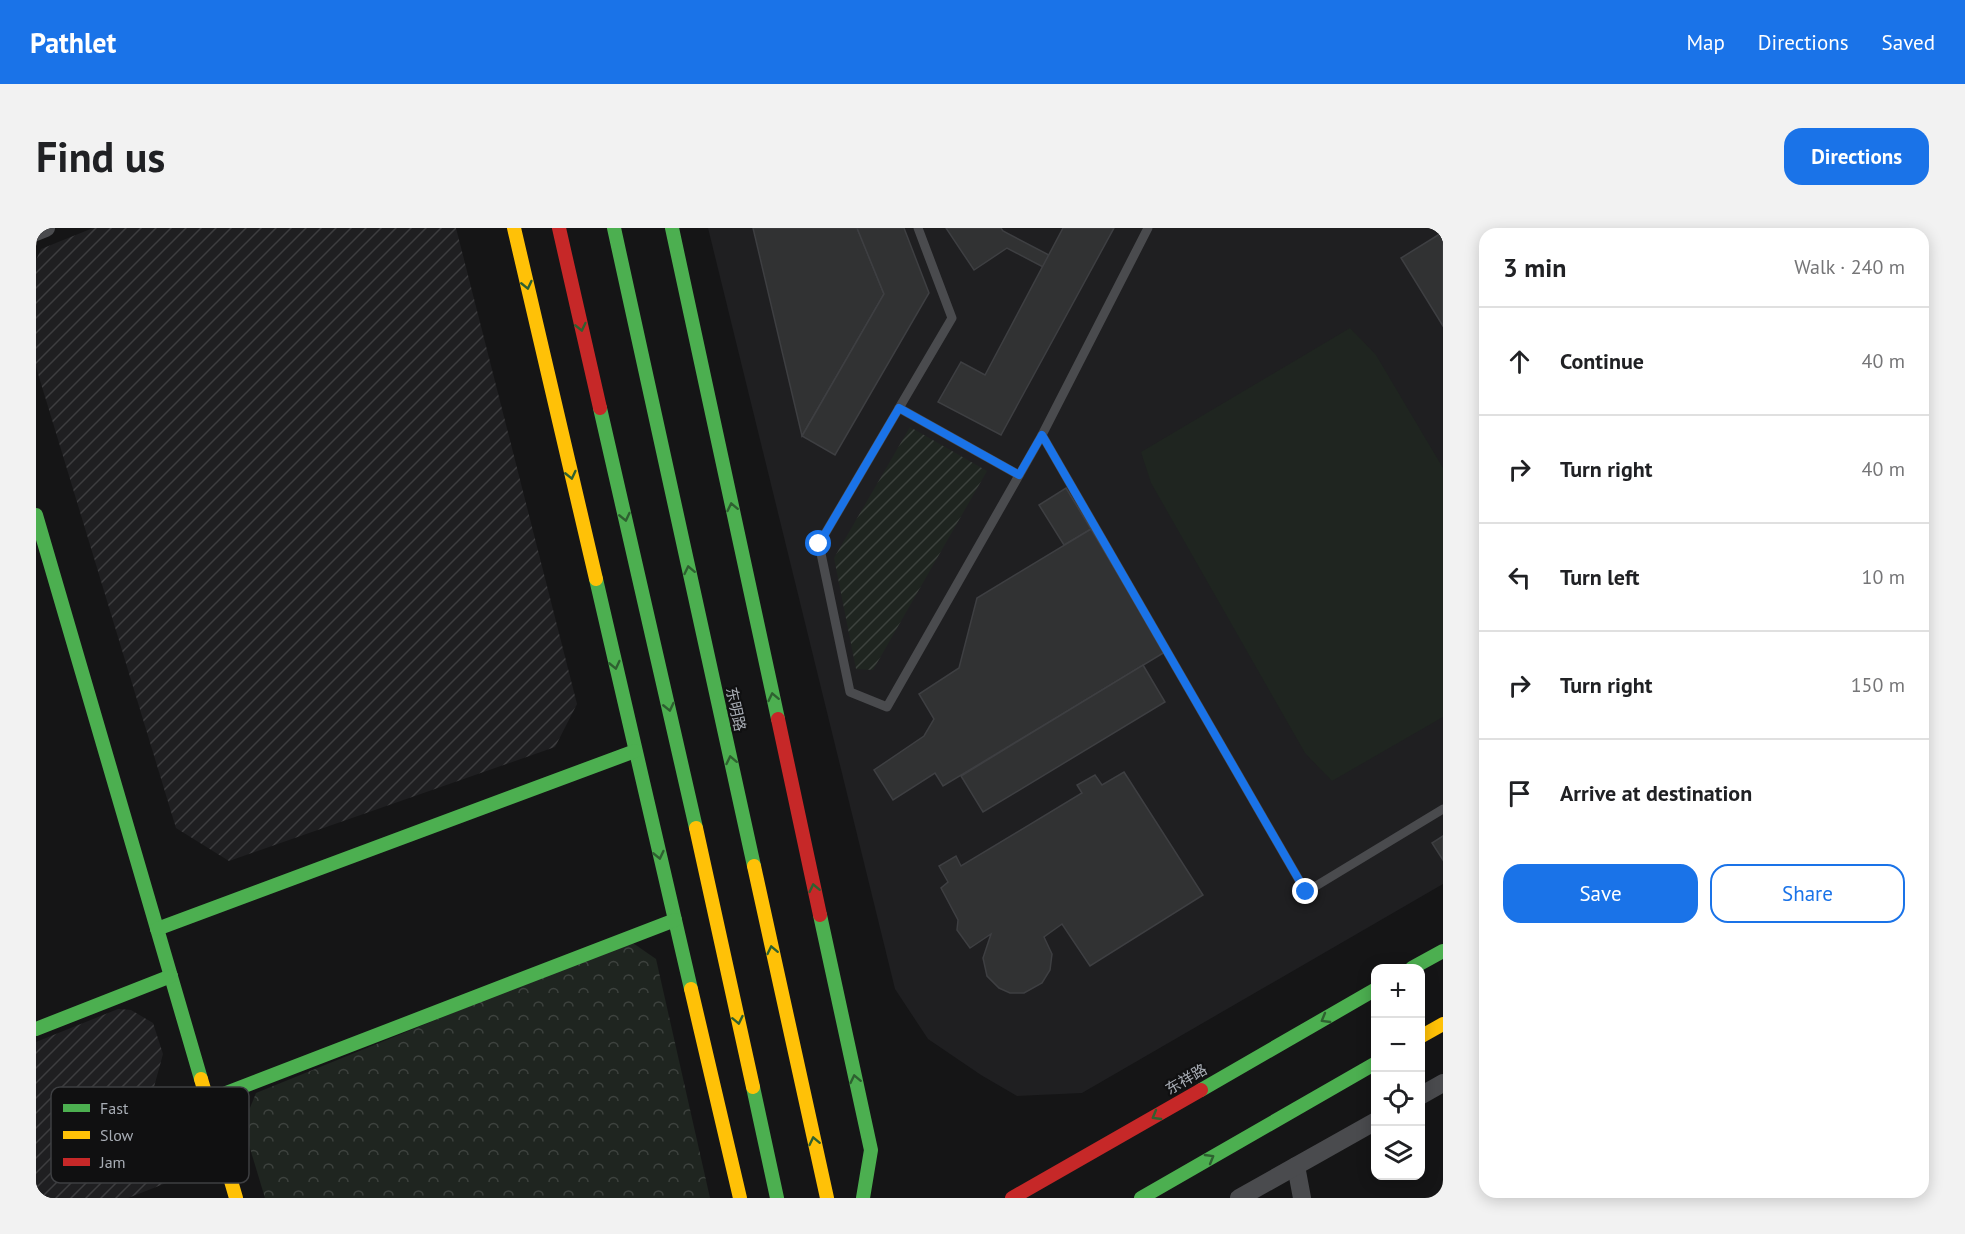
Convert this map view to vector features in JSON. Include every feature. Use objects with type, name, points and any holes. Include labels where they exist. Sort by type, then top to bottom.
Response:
[{"type":"main road","points":[[514,228],[740,1198]]},
{"type":"main road","points":[[559,228],[688,791],[777,1198]]},
{"type":"main road","name":"东明路","points":[[614,228],[827,1198]]},
{"type":"main road","points":[[672,228],[871,1150],[863,1198]]},
{"type":"main road","points":[[36,515],[204,1087]]},
{"type":"main road","points":[[157,929],[635,751]]},
{"type":"main road","points":[[242,1087],[675,920]]},
{"type":"main road","points":[[1421,964],[1443,951]]},
{"type":"main road","points":[[36,1029],[171,976]]},
{"type":"main road","name":"东祥路","points":[[1012,1198],[1371,992]]},
{"type":"main road","points":[[1425,1034],[1443,1024]]},
{"type":"main road","points":[[1141,1198],[1371,1066]]},
{"type":"main road","points":[[232,1183],[236,1198]]},
{"type":"street","points":[[36,232],[46,228]]},
{"type":"street","points":[[1425,1093],[1443,1083]]},
{"type":"street","points":[[1239,1198],[1371,1124]]},
{"type":"street","points":[[1296,1166],[1302,1198]]},
{"type":"lane","points":[[918,228],[952,318],[819,544],[850,692],[887,707],[1042,435],[1148,228]]},
{"type":"lane","points":[[899,408],[1019,475]]},
{"type":"lane","points":[[1042,435],[1306,892],[1443,809]]},
{"type":"shaded area","points":[[93,228],[456,228],[577,704],[555,747],[229,861],[176,828],[36,367],[36,260],[41,249]]},
{"type":"shaded area","points":[[708,228],[1443,228],[1443,884],[1082,1093],[1017,1096],[928,1039],[895,989]]},
{"type":"shaded area","points":[[118,1009],[131,1010],[153,1023],[163,1054],[154,1087],[51,1087],[51,1183],[166,1183],[128,1198],[36,1198],[36,1042]]},
{"type":"green space","points":[[1350,328],[1376,355],[1443,468],[1443,717],[1332,781],[1305,753],[1151,483],[1141,452]]},
{"type":"green space","points":[[910,427],[987,471],[873,670],[856,669],[834,558]]},
{"type":"green space","points":[[630,941],[656,959],[710,1198],[265,1198],[249,1145],[249,1110],[256,1093]]},
{"type":"building","points":[[753,228],[857,228],[884,294],[802,436]]},
{"type":"building","points":[[857,228],[904,228],[929,293],[835,455],[802,436],[884,294]]},
{"type":"building","points":[[946,228],[1001,228],[1049,255],[1043,267],[1007,248],[974,270]]},
{"type":"building","points":[[1063,228],[1114,228],[1001,435],[938,402],[961,362],[985,375]]},
{"type":"building","points":[[1443,232],[1443,326],[1401,258]]},
{"type":"building","points":[[1066,488],[1091,529],[1064,545],[1039,505]]},
{"type":"building","points":[[1091,529],[1165,652],[943,786],[935,773],[893,800],[874,770],[924,736],[934,719],[919,694],[959,668],[977,598]]},
{"type":"building","points":[[1143,665],[1165,702],[983,812],[961,776]]},
{"type":"building","points":[[1124,772],[1203,895],[1090,966],[1062,924],[1044,937],[1052,954],[1050,970],[1042,983],[1024,993],[1010,993],[999,988],[987,976],[983,958],[991,934],[970,948],[957,930],[958,920],[941,888],[948,882],[939,866],[956,856],[961,866],[1082,793],[1077,785],[1095,775],[1102,785]]},
{"type":"building","points":[[1443,836],[1443,860],[1432,843]]},
{"type":"traffic: fast","points":[[614,228],[754,866]]},
{"type":"traffic: fast","points":[[672,228],[778,719]]},
{"type":"traffic: fast","points":[[600,408],[696,828]]},
{"type":"traffic: fast","points":[[36,515],[201,1079]]},
{"type":"traffic: fast","points":[[596,579],[691,989]]},
{"type":"traffic: fast","points":[[157,929],[635,751]]},
{"type":"traffic: fast","points":[[820,915],[871,1150],[863,1198]]},
{"type":"traffic: fast","points":[[242,1087],[675,920]]},
{"type":"traffic: fast","points":[[1419,964],[1443,951]]},
{"type":"traffic: fast","points":[[36,1029],[171,976]]},
{"type":"traffic: fast","points":[[1201,1090],[1371,992]]},
{"type":"traffic: fast","points":[[1141,1198],[1371,1066]]},
{"type":"traffic: fast","points":[[753,1087],[777,1198]]},
{"type":"traffic: slow","points":[[514,228],[596,579]]},
{"type":"traffic: slow","points":[[696,828],[753,1087]]},
{"type":"traffic: slow","points":[[754,866],[827,1198]]},
{"type":"traffic: slow","points":[[691,989],[740,1198]]},
{"type":"traffic: slow","points":[[1425,1034],[1443,1024]]},
{"type":"traffic: slow","points":[[201,1079],[203,1087]]},
{"type":"traffic: slow","points":[[232,1183],[236,1198]]},
{"type":"traffic: jam","points":[[559,228],[600,408]]},
{"type":"traffic: jam","points":[[778,719],[820,915]]},
{"type":"traffic: jam","points":[[1012,1198],[1201,1090]]},
{"type":"route","points":[[819,544],[899,408],[1019,475],[1042,435],[1306,892]]}]
